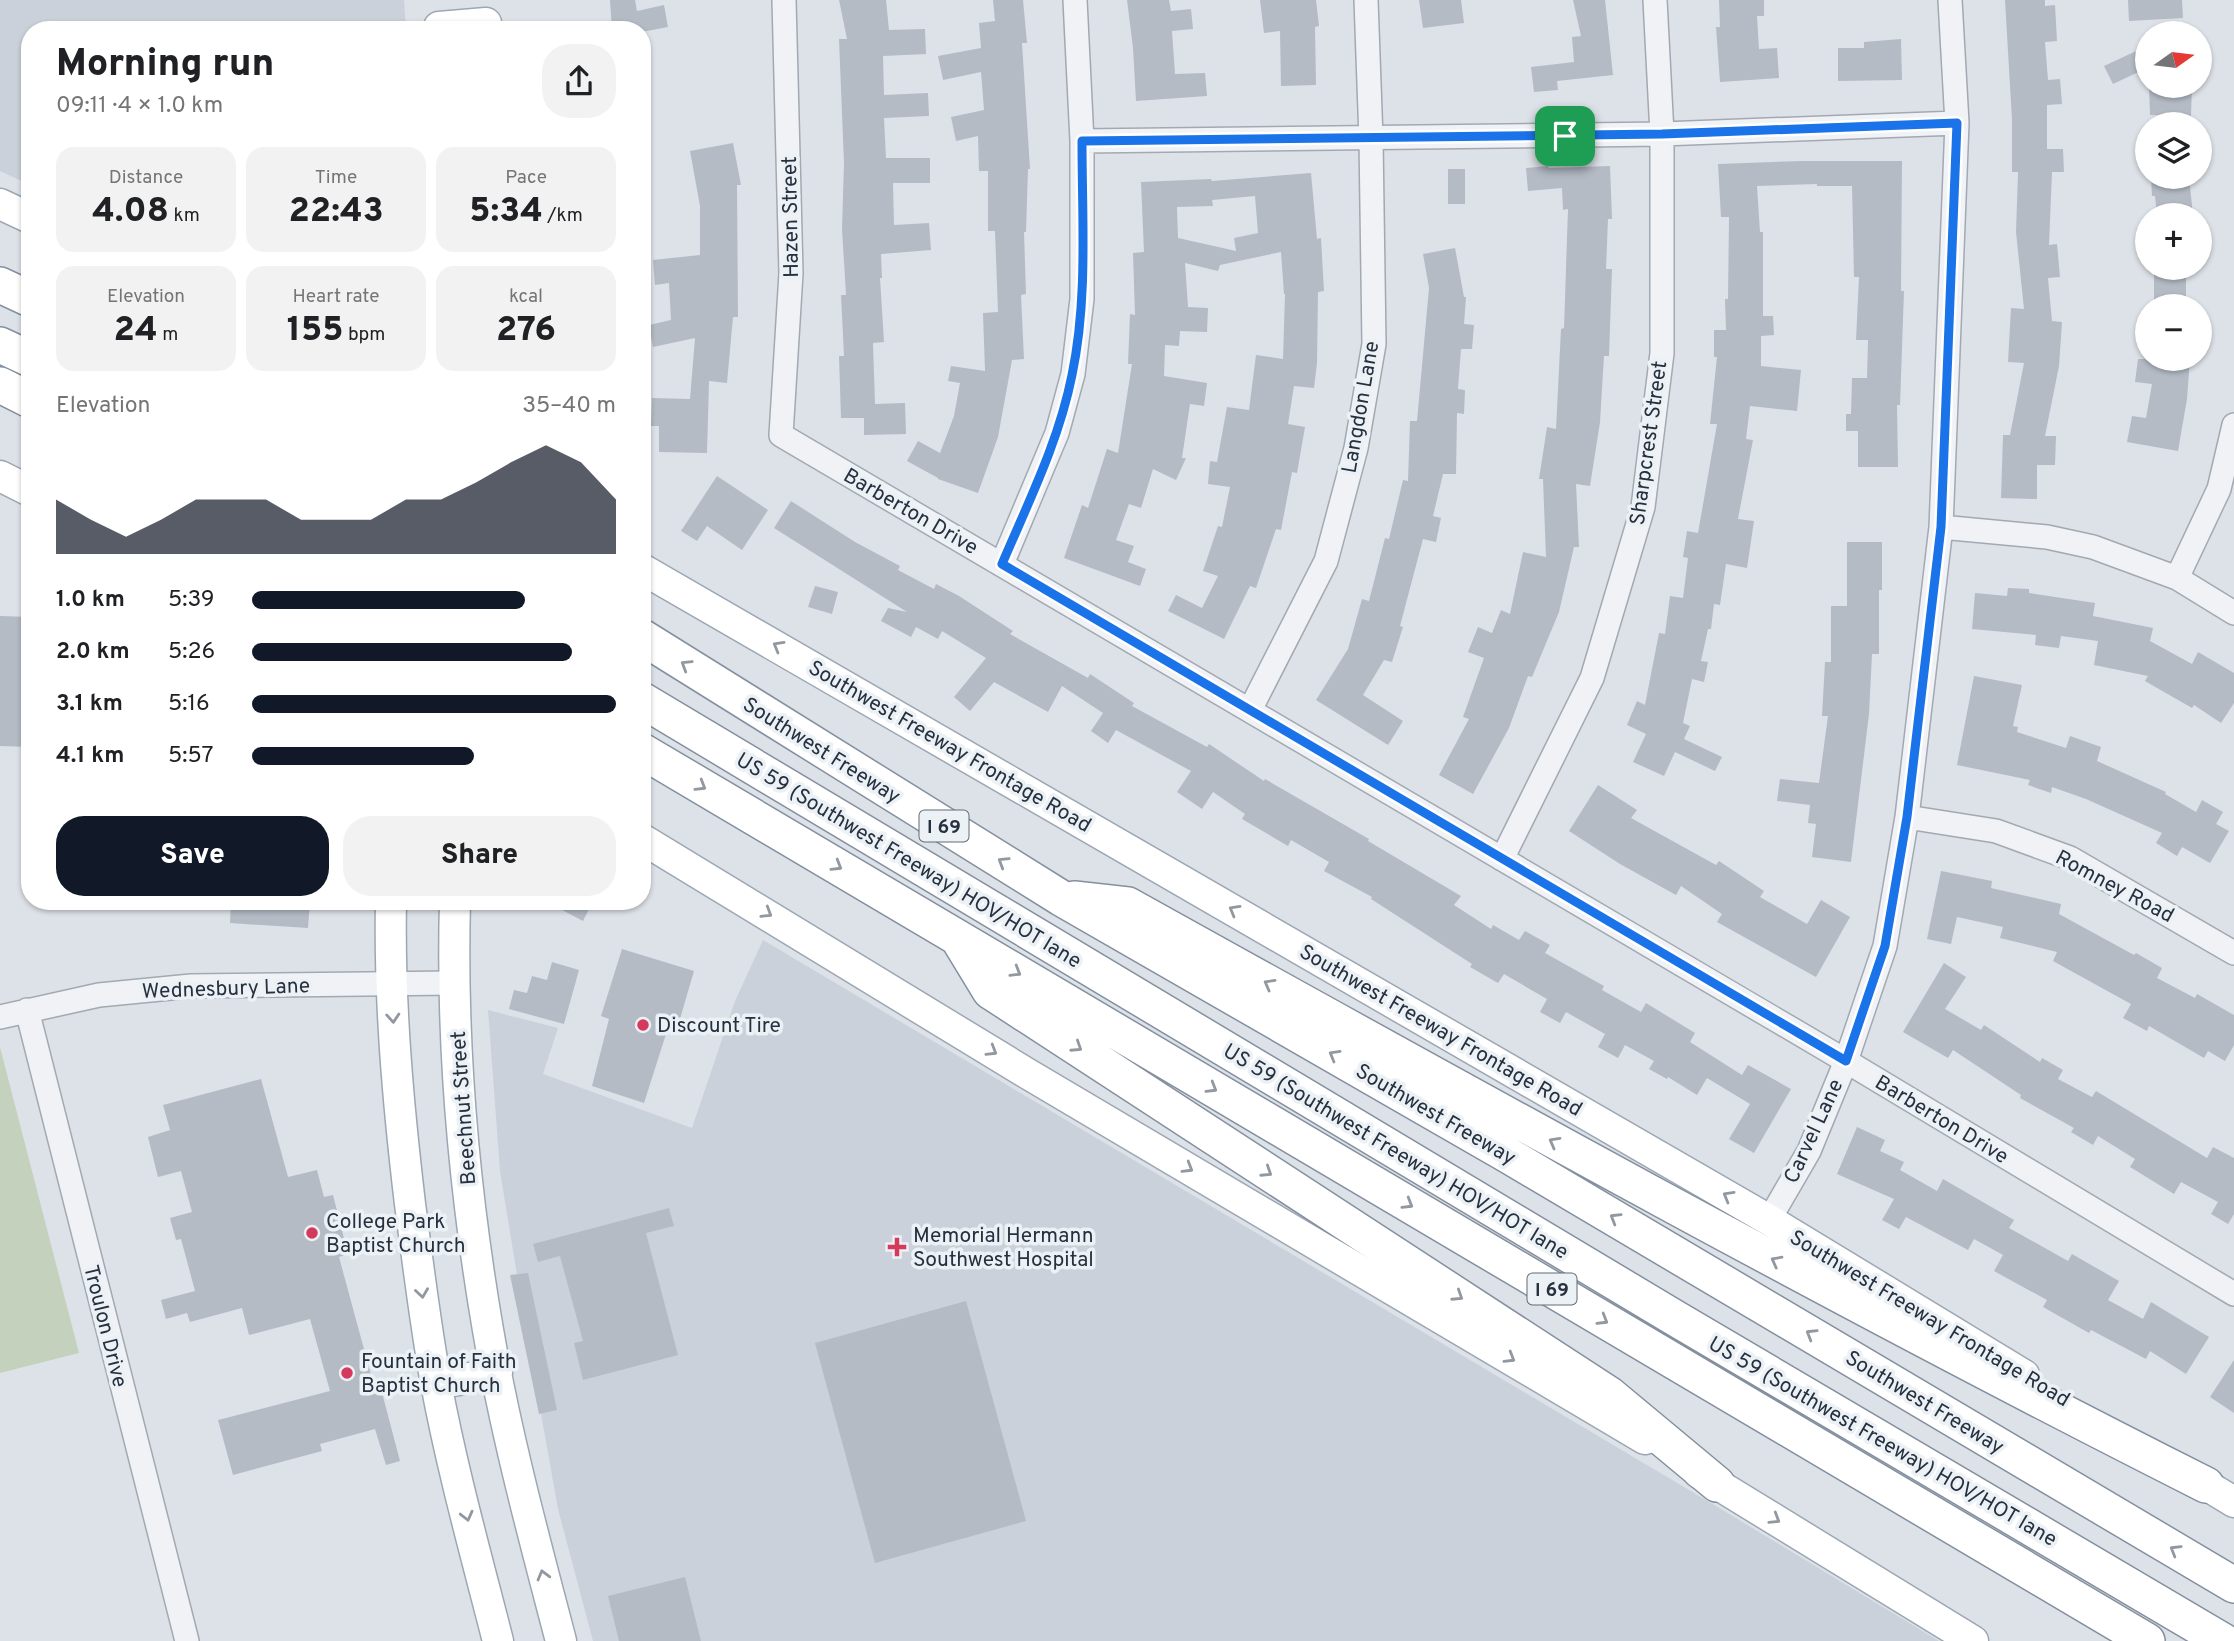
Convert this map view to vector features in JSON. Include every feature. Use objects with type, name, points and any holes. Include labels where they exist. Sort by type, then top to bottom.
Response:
[{"type":"highway","points":[[0,285],[21,295]]},
{"type":"highway","points":[[0,345],[21,355]]},
{"type":"highway","points":[[0,385],[21,396]]},
{"type":"highway","name":"Southwest Freeway","points":[[651,643],[1061,898],[1494,1147],[2234,1585]]},
{"type":"highway","name":"US 59 (Southwest Freeway) HOV/HOT lane","points":[[651,705],[1651,1304],[2223,1641]]},
{"type":"highway","name":"I 69","points":[[651,756],[2147,1641]]},
{"type":"highway","points":[[1061,898],[1128,905],[1588,1161],[2012,1387],[2220,1493]]},
{"type":"highway","points":[[957,937],[990,991],[1610,1395],[1717,1484]]},
{"type":"main road","points":[[438,19],[485,18]]},
{"type":"main road","points":[[0,204],[21,214]]},
{"type":"main road","points":[[0,476],[21,486]]},
{"type":"main road","name":"Southwest Freeway Frontage Road","points":[[651,574],[1769,1220],[2220,1493]]},
{"type":"main road","points":[[651,844],[1028,1074],[1547,1379],[1973,1641]]},
{"type":"main road","points":[[391,910],[391,984],[405,1161],[436,1384],[498,1641]]},
{"type":"main road","name":"Beechnut Street","points":[[456,910],[455,983],[460,1082],[470,1198],[488,1330],[524,1498],[561,1641]]},
{"type":"main road","points":[[436,1384],[497,1373]]},
{"type":"street","name":"Hazen Street","points":[[781,435],[792,273],[784,0]]},
{"type":"street","points":[[1002,564],[1057,433],[1073,374],[1082,299],[1082,141],[1075,0]]},
{"type":"street","name":"Langdon Lane","points":[[1250,710],[1326,561],[1356,448],[1374,344],[1366,0]]},
{"type":"street","name":"Sharpcrest Street","points":[[1502,859],[1592,678],[1643,507],[1662,353],[1662,134],[1655,0]]},
{"type":"street","name":"Carvel Lane","points":[[1769,1220],[1809,1151],[1846,1061],[1885,946],[1907,817],[1941,527],[1957,123],[1950,0]]},
{"type":"street","points":[[1082,141],[1662,134],[1957,123]]},
{"type":"street","points":[[2177,578],[2219,489],[2234,425]]},
{"type":"street","name":"Barberton Drive","points":[[781,435],[1846,1061],[2234,1294]]},
{"type":"street","points":[[1941,527],[2048,537],[2093,547],[2177,578],[2234,612]]},
{"type":"street","name":"Romney Road","points":[[1907,817],[1996,831],[2070,858],[2234,953]]},
{"type":"street","name":"Wednesbury Lane","points":[[0,1017],[99,995],[191,986],[455,983]]},
{"type":"street","name":"Troulon Drive","points":[[27,1010],[187,1641]]},
{"type":"shaded area","points":[[0,0],[404,0],[405,21],[21,21],[21,181],[0,171]]},
{"type":"shaded area","name":"Memorial Hermann Southwest Hospital","points":[[763,940],[1939,1641],[593,1641],[558,1509],[525,1324],[500,1171],[488,1010],[558,1028],[543,1074],[692,1128],[735,1001]]},
{"type":"green space","points":[[0,1047],[79,1353],[0,1373]]},
{"type":"building","points":[[610,0],[635,0],[637,11],[664,5],[668,27],[651,30],[651,21],[611,21]]},
{"type":"building","points":[[839,0],[886,0],[889,30],[925,29],[926,54],[883,56],[884,95],[928,93],[929,116],[884,118],[886,158],[930,158],[930,183],[893,183],[894,225],[929,223],[931,250],[881,254],[884,342],[873,343],[875,404],[905,403],[906,434],[864,435],[864,418],[841,418],[839,356],[844,356],[841,295],[846,295],[842,229],[844,163],[839,39],[847,39]]},
{"type":"building","points":[[993,0],[1023,0],[1027,43],[1022,43],[1030,169],[1024,232],[1026,294],[1021,295],[1024,359],[1012,360],[998,437],[978,493],[938,479],[907,461],[918,441],[940,453],[954,416],[960,383],[948,381],[951,366],[985,371],[983,313],[998,312],[995,231],[988,231],[988,171],[979,171],[978,136],[956,141],[951,117],[984,110],[981,72],[943,80],[938,56],[981,48],[979,23],[995,21]]},
{"type":"building","points":[[1127,0],[1169,0],[1171,11],[1191,9],[1193,29],[1172,31],[1175,74],[1205,73],[1207,96],[1136,101]]},
{"type":"building","points":[[1260,0],[1316,0],[1319,26],[1315,27],[1316,85],[1281,86],[1280,31],[1264,33]]},
{"type":"building","points":[[1419,0],[1461,0],[1464,23],[1423,28]]},
{"type":"building","points":[[1573,0],[1605,0],[1613,75],[1557,81],[1558,90],[1534,92],[1531,67],[1574,62],[1572,37],[1581,36]]},
{"type":"building","points":[[1719,0],[1764,0],[1764,16],[1757,16],[1759,49],[1777,48],[1779,78],[1720,82],[1716,27],[1720,27]]},
{"type":"building","points":[[2005,0],[2045,0],[2045,6],[2055,5],[2057,41],[2045,42],[2048,80],[2060,79],[2062,104],[2047,105],[2047,149],[2063,149],[2064,172],[2052,172],[2049,245],[2057,244],[2060,277],[2048,278],[2052,321],[2062,322],[2059,366],[2045,436],[2056,436],[2055,465],[2037,465],[2037,499],[2001,498],[2003,435],[2010,435],[2024,363],[2008,362],[2011,308],[2024,309],[2016,232],[2018,172],[2012,172],[2012,120]]},
{"type":"building","points":[[2128,0],[2182,0],[2183,18],[2129,21]]},
{"type":"building","points":[[1901,39],[1902,80],[1838,81],[1838,48],[1864,48],[1864,42]]},
{"type":"building","points":[[2135,52],[2135,74],[2113,84],[2104,66]]},
{"type":"building","points":[[2149,98],[2192,98],[2191,112],[2150,112]]},
{"type":"building","points":[[733,143],[741,185],[737,185],[738,317],[733,317],[727,383],[709,381],[707,453],[659,452],[659,426],[651,426],[652,398],[690,399],[695,338],[653,347],[651,325],[671,320],[669,283],[655,285],[653,260],[700,255],[700,206],[690,151]]},
{"type":"building","points":[[1902,161],[1901,291],[1904,291],[1900,405],[1897,405],[1898,467],[1858,467],[1858,431],[1846,431],[1846,414],[1851,414],[1852,378],[1867,378],[1868,340],[1856,340],[1859,277],[1854,277],[1852,186],[1757,186],[1760,232],[1763,232],[1763,316],[1773,316],[1774,335],[1761,336],[1761,366],[1801,370],[1797,411],[1750,406],[1746,439],[1753,440],[1738,519],[1754,521],[1747,568],[1726,564],[1720,605],[1714,604],[1711,629],[1708,629],[1701,661],[1708,662],[1704,682],[1692,679],[1683,723],[1690,726],[1684,739],[1722,757],[1715,771],[1675,752],[1664,776],[1633,762],[1646,734],[1627,725],[1637,701],[1645,705],[1659,633],[1665,634],[1670,596],[1683,598],[1688,558],[1683,557],[1687,531],[1698,533],[1717,424],[1710,424],[1717,357],[1714,357],[1714,330],[1726,330],[1729,217],[1721,217],[1718,164]]},
{"type":"building","points":[[1610,166],[1612,219],[1608,219],[1606,269],[1612,269],[1609,356],[1604,356],[1600,422],[1590,486],[1576,484],[1579,547],[1574,547],[1559,612],[1532,677],[1528,676],[1509,728],[1473,794],[1439,775],[1469,719],[1463,717],[1484,658],[1468,652],[1478,627],[1492,633],[1501,610],[1510,614],[1523,552],[1546,557],[1543,479],[1539,479],[1547,427],[1556,429],[1561,329],[1564,328],[1568,209],[1563,210],[1562,188],[1528,191],[1526,168]]},
{"type":"building","points":[[1448,169],[1465,169],[1465,204],[1448,204]]},
{"type":"building","points":[[1311,173],[1317,239],[1321,238],[1324,291],[1318,292],[1314,388],[1294,386],[1288,424],[1305,427],[1297,473],[1292,472],[1281,530],[1276,529],[1256,588],[1250,586],[1224,639],[1168,611],[1176,595],[1202,608],[1218,576],[1203,571],[1218,526],[1222,527],[1230,487],[1208,484],[1210,461],[1217,462],[1227,407],[1249,410],[1256,355],[1283,359],[1285,294],[1281,252],[1220,265],[1218,271],[1185,263],[1188,307],[1208,308],[1207,332],[1180,331],[1179,346],[1165,345],[1164,376],[1207,383],[1204,406],[1190,404],[1182,458],[1186,458],[1176,480],[1153,469],[1141,508],[1129,504],[1116,540],[1134,546],[1128,562],[1146,569],[1140,586],[1064,558],[1082,505],[1088,508],[1107,449],[1118,453],[1132,364],[1128,364],[1130,314],[1135,315],[1133,253],[1144,252],[1141,182],[1212,181]],"holes":[[[1255,196],[1258,233],[1234,238],[1236,251],[1178,238],[1177,207],[1213,206],[1212,200]]]},
{"type":"building","points":[[2152,189],[2190,189],[2192,203],[2156,203],[2155,196],[2152,196]]},
{"type":"building","points":[[1455,248],[1466,297],[1464,324],[1474,325],[1472,349],[1461,349],[1458,389],[1465,390],[1464,414],[1457,413],[1456,474],[1443,474],[1433,516],[1441,518],[1436,542],[1423,539],[1400,626],[1403,627],[1392,662],[1384,660],[1363,695],[1403,721],[1388,745],[1316,700],[1348,649],[1362,599],[1369,601],[1385,538],[1389,539],[1403,480],[1408,481],[1410,421],[1417,421],[1429,288],[1423,254]]},
{"type":"building","points":[[2154,280],[2186,280],[2186,294],[2154,294]]},
{"type":"building","points":[[2136,371],[2189,371],[2178,451],[2127,442],[2132,416],[2146,418],[2152,384],[2135,382]]},
{"type":"building","points":[[717,476],[768,510],[742,550],[707,526],[697,541],[681,531]]},
{"type":"building","points":[[791,501],[855,542],[900,566],[898,570],[934,589],[936,584],[959,596],[1013,631],[1010,634],[1088,678],[1090,674],[1134,703],[1132,706],[1207,747],[1209,744],[1264,781],[1265,779],[1369,839],[1368,841],[1461,896],[1454,905],[1491,929],[1493,925],[1519,940],[1525,931],[1550,945],[1545,953],[1604,986],[1602,990],[1641,1012],[1646,1003],[1695,1033],[1690,1042],[1742,1075],[1748,1065],[1791,1089],[1754,1153],[1729,1139],[1750,1104],[1707,1078],[1697,1095],[1649,1069],[1654,1061],[1625,1045],[1618,1058],[1598,1047],[1605,1034],[1566,1012],[1560,1023],[1540,1012],[1547,999],[1504,974],[1498,983],[1470,967],[1472,964],[1371,899],[1372,897],[1324,871],[1329,862],[1291,840],[1288,846],[1242,819],[1245,814],[1213,792],[1202,809],[1177,792],[1191,771],[1116,730],[1108,743],[1091,731],[1103,713],[1062,686],[1048,712],[994,682],[970,711],[954,697],[986,658],[942,631],[938,639],[916,627],[911,637],[881,621],[888,608],[907,612],[774,528]]},
{"type":"building","points":[[1847,542],[1882,542],[1879,654],[1872,654],[1869,714],[1851,862],[1812,857],[1816,824],[1808,823],[1810,805],[1777,801],[1780,779],[1819,783],[1828,716],[1822,716],[1825,662],[1831,662],[1831,606],[1847,606]]},
{"type":"building","points":[[815,586],[838,592],[832,614],[808,607]]},
{"type":"building","points":[[2008,588],[2029,589],[2029,593],[2095,603],[2093,616],[2153,628],[2150,641],[2192,664],[2198,652],[2234,673],[2234,703],[2221,723],[2194,705],[2192,708],[2145,681],[2148,676],[2094,665],[2098,641],[2061,636],[2059,648],[2035,645],[2036,635],[1972,629],[1975,593],[2007,596]]},
{"type":"building","points":[[0,616],[21,617],[21,747],[0,746]]},
{"type":"building","points":[[1974,676],[2022,685],[2013,726],[2018,727],[2017,732],[2066,748],[2070,736],[2101,747],[2097,761],[2166,792],[2165,794],[2196,812],[2202,800],[2223,812],[2216,824],[2229,831],[2210,863],[2182,847],[2177,856],[2156,843],[2162,833],[2086,799],[2052,787],[2051,793],[2028,785],[2030,780],[1957,765]]},
{"type":"building","points":[[1598,785],[1637,810],[1631,818],[1716,865],[1719,861],[1764,891],[1760,897],[1807,924],[1821,900],[1850,917],[1816,977],[1717,922],[1722,914],[1681,886],[1676,895],[1620,864],[1569,831]]},
{"type":"building","points":[[1941,871],[1992,881],[1991,888],[2061,904],[2059,914],[2162,968],[2157,978],[2195,998],[2197,994],[2234,1015],[2234,1045],[2225,1061],[2208,1051],[2204,1058],[2149,1026],[2147,1031],[2123,1018],[2131,1004],[2053,961],[2057,952],[2000,938],[2003,927],[1957,917],[1951,944],[1927,939]]},
{"type":"building","points":[[231,910],[309,910],[308,928],[230,923]]},
{"type":"building","points":[[562,910],[588,910],[583,921]]},
{"type":"building","name":"Discount Tire","points":[[622,949],[694,971],[675,1036],[667,1031],[644,1103],[592,1086],[609,1019],[601,1016]]},
{"type":"building","points":[[552,962],[579,970],[564,1024],[509,1009],[514,990],[527,993],[532,976],[547,980]]},
{"type":"building","points":[[1944,963],[1966,977],[1945,1009],[1981,1030],[1984,1025],[2040,1062],[2042,1058],[2063,1070],[2058,1079],[2092,1097],[2096,1091],[2207,1158],[2213,1147],[2234,1158],[2234,1214],[2228,1224],[2211,1214],[2218,1202],[2181,1182],[2174,1194],[2130,1167],[2135,1159],[2098,1136],[2093,1145],[2071,1132],[2074,1128],[2020,1098],[2021,1095],[1953,1050],[1948,1058],[1903,1032]]},
{"type":"building","points":[[261,1079],[288,1177],[317,1170],[324,1197],[333,1195],[348,1254],[339,1257],[374,1386],[380,1385],[400,1461],[386,1465],[375,1429],[320,1444],[322,1451],[233,1475],[218,1420],[330,1391],[310,1319],[249,1335],[242,1308],[190,1322],[187,1313],[166,1319],[161,1300],[195,1291],[181,1239],[176,1240],[170,1218],[192,1212],[181,1171],[158,1177],[148,1137],[170,1130],[163,1105]]},
{"type":"building","points":[[1857,1127],[1885,1140],[1880,1151],[1904,1162],[1900,1170],[1937,1191],[1943,1179],[2014,1220],[2009,1228],[2068,1261],[2072,1254],[2119,1281],[2108,1300],[2143,1319],[2151,1302],[2209,1337],[2186,1374],[2150,1351],[2146,1359],[2091,1330],[2089,1333],[2043,1307],[2047,1300],[1994,1271],[2003,1255],[1974,1239],[1968,1250],[1906,1217],[1899,1229],[1882,1220],[1894,1199],[1837,1174]]},
{"type":"building","points":[[669,1208],[674,1226],[646,1233],[678,1355],[583,1380],[574,1343],[583,1341],[560,1256],[538,1262],[533,1244]]},
{"type":"building","points":[[528,1273],[557,1410],[539,1414],[510,1275]]},
{"type":"building","points":[[966,1301],[1026,1521],[875,1563],[815,1343]]},
{"type":"building","points":[[2234,1360],[2234,1413],[2210,1397]]},
{"type":"building","points":[[685,1577],[701,1641],[619,1641],[608,1596]]},
{"type":"place","name":"Discount Tire","points":[[643,1025]]},
{"type":"place","name":"College Park Baptist Church","points":[[312,1233]]},
{"type":"place","name":"Memorial Hermann Southwest Hospital","points":[[897,1247]]},
{"type":"place","name":"Fountain of Faith Baptist Church","points":[[347,1373]]},
{"type":"route","points":[[1957,123],[1941,527],[1907,817],[1885,946],[1846,1061],[1002,564],[1057,433],[1073,374],[1082,299],[1082,141],[1565,136],[1957,123]]}]
